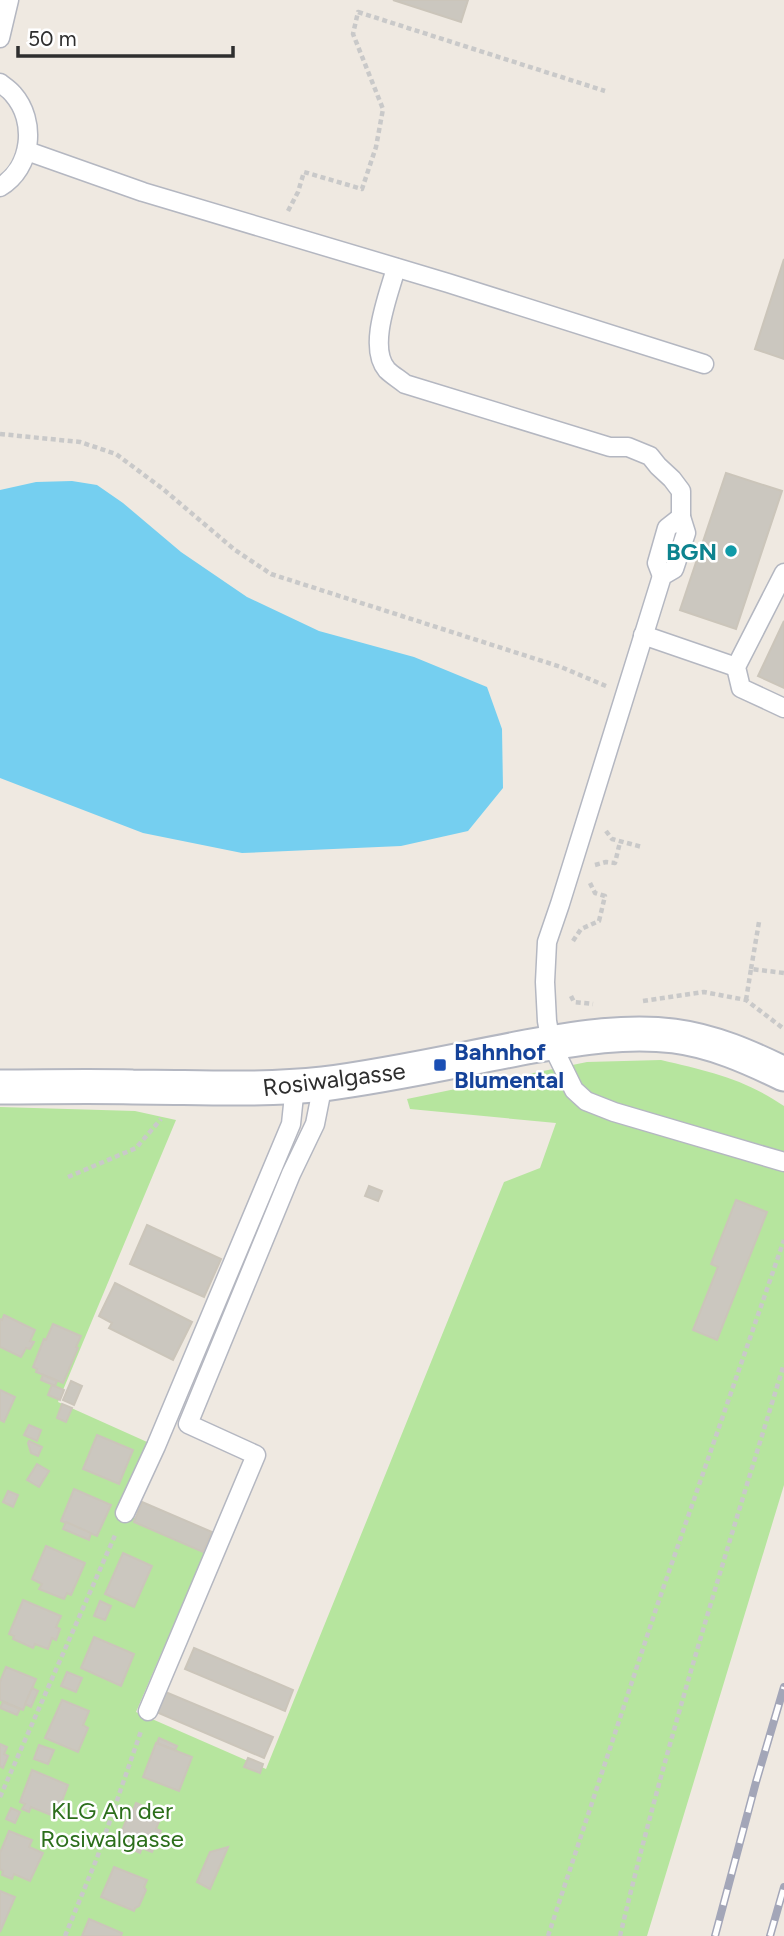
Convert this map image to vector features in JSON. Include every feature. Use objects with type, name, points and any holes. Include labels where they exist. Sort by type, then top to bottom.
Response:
[{"type":"street","name":"Rosiwalgasse","points":[[0,1087],[249,1088],[309,1085],[399,1072],[551,1043],[634,1034],[674,1036],[700,1041],[729,1049],[784,1074]]},
{"type":"lane","points":[[0,38],[9,0]]},
{"type":"lane","points":[[0,83],[13,93],[24,110],[29,130],[27,151],[19,169],[0,187]]},
{"type":"lane","points":[[27,151],[142,192],[704,364]]},
{"type":"lane","points":[[396,268],[378,343],[380,357],[387,370],[405,384],[610,447],[623,458],[643,466],[658,467],[681,491],[681,517],[667,528],[657,564],[662,576],[547,942],[547,1021],[551,1043],[574,1090],[586,1101],[614,1112],[784,1161]]},
{"type":"lane","points":[[784,573],[736,667],[741,688],[784,708]]},
{"type":"lane","points":[[643,635],[736,667]]},
{"type":"lane","points":[[125,1513],[309,1085]]},
{"type":"lane","points":[[148,1711],[256,1455],[188,1424],[290,1174],[315,1124],[309,1085]]},
{"type":"path","points":[[289,211],[304,172],[362,189],[376,147],[383,109],[353,34],[358,12],[605,91]]},
{"type":"path","points":[[0,434],[80,442],[116,454],[163,489],[234,550],[271,574],[561,667],[626,694]]},
{"type":"path","points":[[568,951],[581,929],[599,921],[605,896],[595,893],[589,883],[591,872],[596,864],[615,863],[620,842]]},
{"type":"path","points":[[746,1000],[758,922]]},
{"type":"path","points":[[751,969],[784,973]]},
{"type":"path","points":[[566,987],[574,1002],[599,1004]]},
{"type":"path","points":[[68,1177],[136,1148],[185,1088]]},
{"type":"path","points":[[548,1936],[784,1240]]},
{"type":"path","points":[[620,1936],[697,1646],[784,1364]]},
{"type":"path","points":[[0,1797],[125,1513]]},
{"type":"path","points":[[65,1936],[97,1858],[148,1711]]},
{"type":"green space","name":"KLG An der Rosiwalgasse","points":[[661,1060],[739,1082],[784,1106],[784,1485],[647,1936],[0,1936],[0,1107],[135,1111],[176,1120],[58,1402],[156,1446],[125,1513],[205,1552],[136,1712],[266,1769],[504,1182],[540,1168],[556,1123],[410,1109],[407,1099],[587,1062]]},
{"type":"water","points":[[72,481],[97,485],[123,503],[181,552],[247,597],[319,631],[414,657],[487,687],[502,729],[503,788],[468,831],[401,846],[242,853],[143,833],[0,778],[0,490],[36,482]]},
{"type":"building","points":[[393,0],[468,0],[461,22]]},
{"type":"building","points":[[784,259],[784,359],[755,349]]},
{"type":"building","name":"BGN","points":[[726,473],[782,491],[736,629],[680,610]]},
{"type":"building","points":[[784,621],[784,688],[758,676]]},
{"type":"building","points":[[369,1186],[382,1191],[378,1201],[365,1196]]},
{"type":"building","points":[[736,1200],[767,1212],[717,1340],[693,1330],[718,1267],[711,1264]]},
{"type":"building","points":[[147,1225],[221,1259],[204,1297],[130,1264]]},
{"type":"building","points":[[115,1283],[192,1322],[173,1360],[109,1328],[112,1323],[99,1316]]},
{"type":"building","points":[[4,1315],[35,1330],[30,1341],[34,1342],[30,1349],[26,1348],[21,1357],[0,1347],[0,1319],[2,1320]]},
{"type":"building","points":[[53,1324],[81,1336],[63,1383],[36,1372],[37,1369],[33,1367]]},
{"type":"building","points":[[43,1375],[57,1381],[55,1386],[41,1380]]},
{"type":"building","points":[[71,1381],[82,1386],[74,1405],[63,1400]]},
{"type":"building","points":[[52,1385],[64,1390],[60,1400],[48,1395]]},
{"type":"building","points":[[0,1390],[15,1397],[4,1422],[0,1420]]},
{"type":"building","points":[[62,1404],[72,1408],[66,1422],[57,1418]]},
{"type":"building","points":[[29,1425],[41,1430],[37,1441],[24,1435]]},
{"type":"building","points":[[97,1435],[133,1450],[119,1484],[83,1469]]},
{"type":"building","points":[[29,1441],[42,1447],[38,1456],[31,1453]]},
{"type":"building","points":[[37,1464],[49,1471],[39,1487],[27,1480]]},
{"type":"building","points":[[74,1489],[111,1505],[97,1536],[61,1521]]},
{"type":"building","points":[[8,1491],[18,1495],[13,1507],[3,1502]]},
{"type":"building","points":[[142,1502],[212,1532],[203,1552],[134,1522]]},
{"type":"building","points":[[66,1522],[91,1533],[89,1540],[63,1529]]},
{"type":"building","points":[[46,1546],[85,1563],[71,1595],[67,1593],[64,1599],[39,1589],[42,1584],[32,1579]]},
{"type":"building","points":[[123,1553],[152,1566],[134,1607],[105,1594]]},
{"type":"building","points":[[23,1600],[61,1616],[56,1627],[60,1629],[56,1640],[52,1638],[48,1649],[35,1644],[33,1648],[13,1639],[14,1636],[9,1634]]},
{"type":"building","points":[[100,1601],[111,1606],[105,1620],[94,1616]]},
{"type":"building","points":[[94,1637],[134,1654],[121,1686],[81,1668]]},
{"type":"building","points":[[194,1648],[293,1690],[285,1711],[185,1669]]},
{"type":"building","points":[[6,1667],[36,1679],[23,1710],[0,1700],[0,1682]]},
{"type":"building","points":[[67,1672],[82,1678],[76,1692],[61,1686]]},
{"type":"building","points":[[32,1688],[38,1691],[31,1707],[25,1704]]},
{"type":"building","points":[[163,1691],[273,1737],[264,1758],[154,1711]]},
{"type":"building","points":[[62,1700],[89,1711],[83,1725],[88,1728],[78,1752],[45,1738]]},
{"type":"building","points":[[3,1702],[20,1709],[17,1715],[0,1708]]},
{"type":"building","points":[[159,1738],[177,1746],[175,1750],[157,1743]]},
{"type":"building","points":[[156,1743],[192,1757],[179,1791],[143,1777]]},
{"type":"building","points":[[0,1744],[7,1747],[4,1754],[8,1756],[3,1768],[0,1766]]},
{"type":"building","points":[[39,1745],[54,1750],[48,1764],[34,1759]]},
{"type":"building","points":[[248,1758],[263,1764],[260,1773],[244,1767]]},
{"type":"building","points":[[32,1770],[68,1785],[56,1817],[31,1807],[29,1812],[22,1809],[25,1804],[20,1802]]},
{"type":"building","points":[[136,1803],[162,1814],[156,1829],[161,1831],[152,1852],[142,1848],[140,1853],[124,1846],[126,1843],[121,1840],[121,1833]]},
{"type":"building","points":[[11,1808],[20,1812],[15,1823],[6,1819]]},
{"type":"building","points":[[9,1831],[32,1840],[29,1847],[43,1853],[30,1881],[14,1874],[12,1879],[2,1875],[0,1853]]},
{"type":"building","points":[[228,1847],[210,1889],[197,1882],[210,1852]]},
{"type":"building","points":[[114,1867],[147,1880],[144,1887],[146,1890],[134,1911],[101,1897]]},
{"type":"building","points":[[0,1891],[15,1897],[0,1932]]},
{"type":"building","points":[[89,1919],[122,1933],[121,1936],[82,1936]]},
{"type":"railway","points":[[715,1936],[784,1687]]},
{"type":"railway","points":[[770,1936],[784,1887]]},
{"type":"place","name":"BGN","points":[[731,551]]},
{"type":"place","name":"Bahnhof Blumental","points":[[440,1065]]}]
